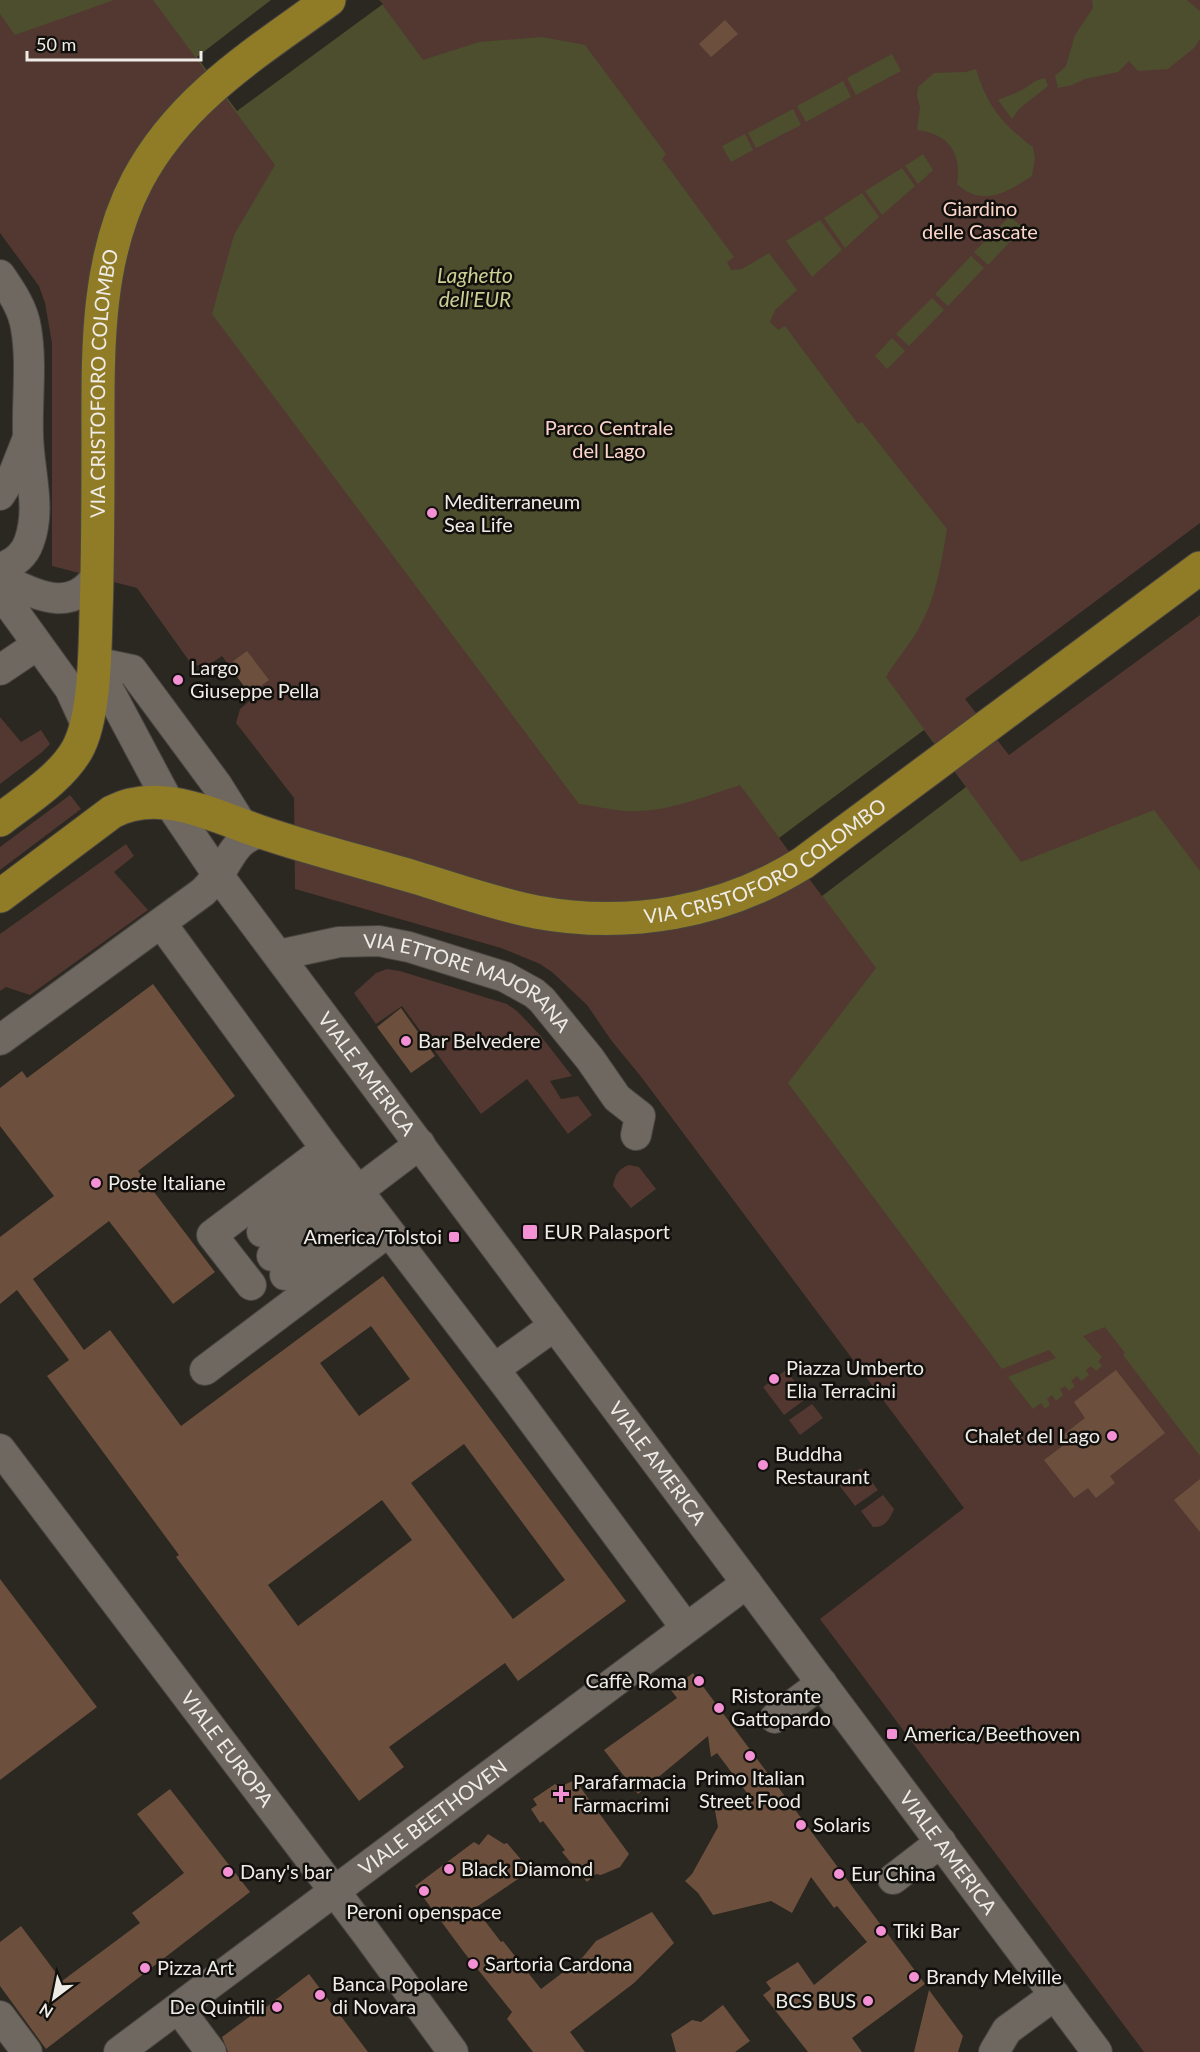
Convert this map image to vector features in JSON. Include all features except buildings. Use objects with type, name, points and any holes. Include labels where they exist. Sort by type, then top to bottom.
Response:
[{"type":"main road","name":"VIA CRISTOFORO COLOMBO","points":[[0,819],[61,771],[77,749],[86,724],[94,662],[98,574],[98,354],[101,311],[117,230],[136,182],[160,142],[185,112],[225,75],[329,0]]},
{"type":"main road","name":"VIA CRISTOFORO COLOMBO","points":[[0,896],[112,812],[143,802],[154,801],[185,806],[253,829],[502,904],[550,915],[595,919],[653,917],[740,896],[803,863],[1200,568]]},
{"type":"street","points":[[0,275],[17,303],[26,328],[28,437],[34,494],[29,542],[22,555],[14,563],[0,568]]},
{"type":"street","points":[[0,495],[14,473],[28,437]]},
{"type":"street","points":[[0,578],[41,595],[64,599],[86,589],[98,574]]},
{"type":"street","points":[[0,592],[70,689],[86,724]]},
{"type":"street","points":[[0,670],[37,645]]},
{"type":"street","points":[[94,662],[169,803],[218,875]]},
{"type":"street","points":[[0,1041],[203,892],[253,829],[217,785],[132,670],[94,662]]},
{"type":"street","name":"VIALE AMERICA","points":[[218,875],[1097,2052]]},
{"type":"street","points":[[161,923],[357,1190],[494,1369],[686,1628]]},
{"type":"street","name":"VIA ETTORE MAJORANA","points":[[279,955],[339,942],[379,941],[409,947],[505,977],[542,1000],[590,1059],[617,1098],[640,1116],[636,1135]]},
{"type":"street","points":[[357,1190],[273,1255],[420,1144]]},
{"type":"street","points":[[251,1285],[212,1235],[357,1190]]},
{"type":"street","points":[[205,1370],[357,1190]]},
{"type":"street","points":[[494,1369],[554,1326]]},
{"type":"street","name":"VIALE EUROPA","points":[[0,1449],[453,2052]]},
{"type":"street","name":"VIALE BEETHOVEN","points":[[119,2052],[747,1583]]},
{"type":"street","points":[[775,1718],[822,1683]]},
{"type":"street","points":[[893,1879],[941,1842]]},
{"type":"street","points":[[994,2052],[1007,2030],[1055,1995]]},
{"type":"street","points":[[179,2009],[211,2052]]},
{"type":"street","points":[[0,2016],[27,2052]]},
{"type":"green space","name":"Parco Centrale del Lago","points":[[0,0],[1200,0],[1200,523],[965,699],[1009,755],[1200,615],[1200,2052],[1144,2052],[820,1619],[964,1508],[587,1005],[552,972],[540,964],[501,948],[295,889],[294,798],[236,723],[240,709],[253,698],[222,656],[207,666],[192,665],[137,588],[52,566],[52,343],[45,303],[39,286],[0,233]]},
{"type":"green space","points":[[0,717],[21,742],[41,730],[50,744],[0,784]]},
{"type":"green space","points":[[70,795],[81,809],[0,870],[0,847]]},
{"type":"green space","points":[[126,844],[134,856],[114,872],[148,910],[30,995],[6,987],[0,991],[0,934]]},
{"type":"green space","points":[[387,969],[507,1004],[517,1011],[540,1035],[572,1076],[550,1081],[561,1099],[578,1096],[592,1115],[568,1134],[527,1079],[481,1114],[402,1006],[376,1024],[354,993],[376,973]]},
{"type":"green space","points":[[629,1165],[639,1167],[656,1189],[631,1208],[613,1186],[618,1173]]},
{"type":"green space","points":[[786,1370],[807,1398],[784,1415],[763,1387]]},
{"type":"green space","points":[[812,1404],[823,1418],[800,1435],[789,1420]]},
{"type":"green space","points":[[861,1468],[878,1490],[855,1506],[839,1485]]},
{"type":"green space","points":[[883,1495],[894,1509],[886,1522],[881,1526],[873,1527],[861,1511]]},
{"type":"water","points":[[0,0],[114,0],[15,35],[0,14]]},
{"type":"water","name":"Laghetto dell'EUR","points":[[153,0],[379,0],[423,60],[479,42],[542,37],[585,45],[666,154],[662,159],[734,257],[727,262],[731,270],[742,269],[769,253],[797,290],[775,310],[770,322],[778,330],[785,326],[858,424],[862,422],[947,529],[940,570],[928,610],[915,635],[886,677],[1021,862],[1154,810],[1200,871],[1200,1456],[1123,1355],[1125,1353],[1105,1327],[1083,1336],[1102,1357],[1098,1361],[1102,1366],[1096,1371],[1091,1366],[1086,1370],[1089,1375],[1081,1381],[1077,1376],[1071,1381],[1075,1386],[1069,1391],[1065,1386],[1060,1389],[1063,1395],[1056,1401],[1052,1395],[1047,1399],[1050,1405],[1045,1409],[1041,1403],[1033,1409],[1008,1377],[1056,1358],[1049,1350],[1002,1369],[788,1083],[876,968],[740,785],[670,807],[641,811],[615,810],[579,804],[212,314],[234,235],[275,165]]},
{"type":"water","points":[[1092,0],[1187,0],[1200,11],[1200,39],[1194,48],[1168,69],[1138,71],[1129,61],[1118,72],[1058,88],[1055,76],[1066,66],[1075,35],[1093,8]]},
{"type":"water","points":[[892,54],[901,71],[856,95],[847,78]]},
{"type":"water","points":[[976,69],[985,94],[997,114],[1033,147],[1035,158],[1032,176],[995,195],[976,195],[957,184],[957,163],[951,147],[937,136],[917,130],[920,107],[917,96],[918,87],[934,73],[966,72]]},
{"type":"water","points":[[1045,78],[1048,86],[1019,109],[1012,119],[998,100]]},
{"type":"water","points":[[843,81],[851,97],[806,122],[797,106]]},
{"type":"water","points":[[793,109],[801,125],[756,148],[748,133]]},
{"type":"water","points":[[745,134],[753,150],[731,162],[722,146]]},
{"type":"water","points":[[923,154],[933,170],[918,184],[905,166]]},
{"type":"water","points":[[902,168],[915,186],[882,215],[865,191]]},
{"type":"water","points":[[862,193],[879,217],[845,248],[824,218]]},
{"type":"water","points":[[1010,216],[1023,228],[988,265],[974,252]]},
{"type":"water","points":[[820,220],[842,250],[812,277],[786,241]]},
{"type":"water","points":[[971,256],[984,268],[948,306],[935,294]]},
{"type":"water","points":[[932,298],[944,310],[909,346],[896,334]]},
{"type":"water","points":[[892,338],[905,351],[887,369],[875,356]]},
{"type":"pier","points":[[271,0],[379,0],[383,4],[237,111],[197,57]]},
{"type":"pier","points":[[924,730],[966,787],[822,896],[779,838]]},
{"type":"place","name":"Mediterraneum Sea Life","points":[[432,513]]},
{"type":"place","name":"Largo Giuseppe Pella","points":[[178,680]]},
{"type":"place","name":"Bar Belvedere","points":[[406,1041]]},
{"type":"place","name":"Poste Italiane","points":[[96,1183]]},
{"type":"place","name":"EUR Palasport","points":[[530,1232]]},
{"type":"place","name":"America/Tolstoi","points":[[454,1237]]},
{"type":"place","name":"Piazza Umberto Elia Terracini","points":[[774,1379]]},
{"type":"place","name":"Chalet del Lago","points":[[1112,1436]]},
{"type":"place","name":"Buddha Restaurant","points":[[763,1465]]},
{"type":"place","name":"Caffè Roma","points":[[699,1681]]},
{"type":"place","name":"Ristorante Gattopardo","points":[[719,1708]]},
{"type":"place","name":"America/Beethoven","points":[[892,1734]]},
{"type":"place","name":"Primo Italian Street Food","points":[[750,1756]]},
{"type":"place","name":"Parafarmacia Farmacrimi","points":[[561,1794]]},
{"type":"place","name":"Solaris","points":[[801,1825]]},
{"type":"place","name":"Black Diamond","points":[[449,1869]]},
{"type":"place","name":"Dany's bar","points":[[228,1872]]},
{"type":"place","name":"Eur China","points":[[839,1874]]},
{"type":"place","name":"Peroni openspace","points":[[424,1891]]},
{"type":"place","name":"Tiki Bar","points":[[881,1931]]},
{"type":"place","name":"Sartoria Cardona","points":[[473,1964]]},
{"type":"place","name":"Pizza Art","points":[[145,1968]]},
{"type":"place","name":"Brandy Melville","points":[[914,1977]]},
{"type":"place","name":"Banca Popolare di Novara","points":[[320,1995]]},
{"type":"place","name":"BCS BUS","points":[[868,2001]]},
{"type":"place","name":"De Quintili","points":[[277,2007]]},
{"type":"park label","name":"Giardino delle Cascate","points":[[980,220]]}]
